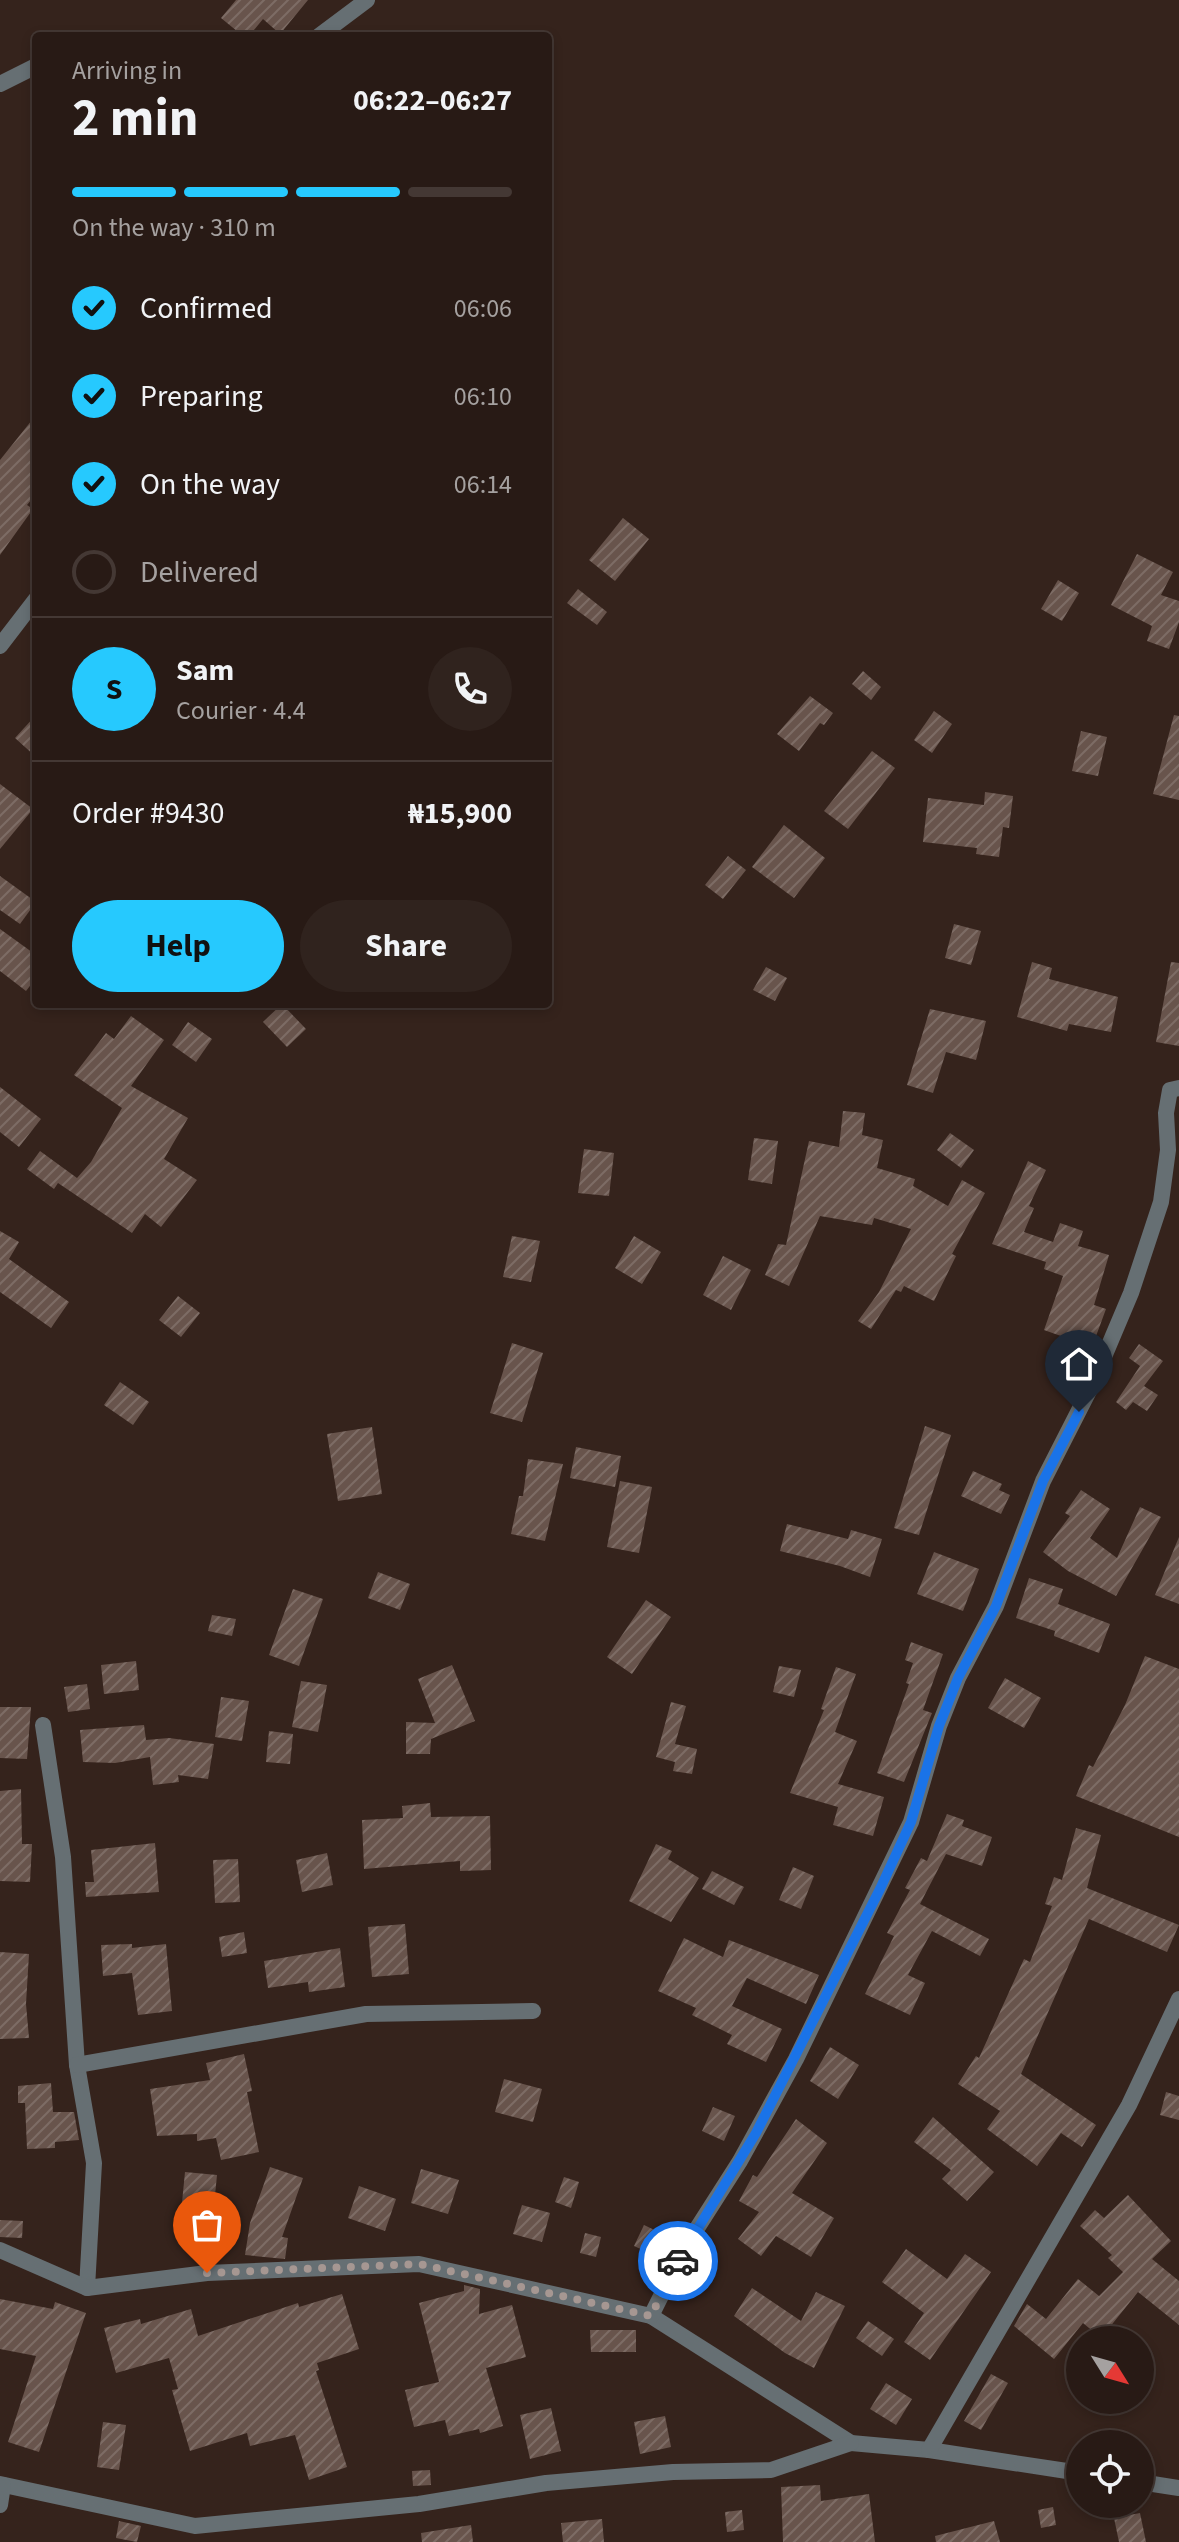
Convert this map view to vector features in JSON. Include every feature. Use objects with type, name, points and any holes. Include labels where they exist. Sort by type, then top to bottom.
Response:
[{"type":"street","points":[[324,32],[367,0]]},
{"type":"street","points":[[0,84],[32,68]]},
{"type":"street","points":[[0,646],[32,604]]},
{"type":"street","points":[[651,2316],[687,2244],[740,2161],[796,2059],[911,1822],[939,1726],[958,1678],[996,1606],[1043,1481],[1099,1370],[1131,1293],[1164,1189],[1170,1090],[1179,1088]]},
{"type":"street","points":[[43,1725],[63,1857],[77,2065],[94,2163],[87,2288]]},
{"type":"street","points":[[929,2450],[1129,2105],[1179,1999]]},
{"type":"street","points":[[77,2065],[366,2014],[533,2011]]},
{"type":"street","points":[[0,2250],[87,2288],[207,2273],[419,2264],[651,2316],[851,2443]]},
{"type":"street","points":[[0,2505],[2,2484],[195,2526],[419,2504],[546,2483],[673,2472],[771,2470],[851,2443],[929,2450],[1066,2471]]},
{"type":"street","points":[[1154,2484],[1179,2488]]},
{"type":"building","points":[[236,0],[308,0],[282,32],[263,19],[252,32],[238,32],[221,18]]},
{"type":"building","points":[[32,420],[32,499],[27,505],[32,510],[0,555],[0,460]]},
{"type":"building","points":[[623,518],[649,539],[615,581],[589,560]]},
{"type":"building","points":[[1137,554],[1173,572],[1161,595],[1179,601],[1179,622],[1169,649],[1147,641],[1152,626],[1111,605]]},
{"type":"building","points":[[1058,580],[1079,593],[1062,621],[1041,609]]},
{"type":"building","points":[[578,589],[607,612],[597,625],[567,603]]},
{"type":"building","points":[[863,671],[881,687],[871,700],[852,684]]},
{"type":"building","points":[[810,696],[833,713],[824,725],[820,723],[799,751],[777,734]]},
{"type":"building","points":[[934,711],[952,724],[932,753],[914,740]]},
{"type":"building","points":[[1174,715],[1179,716],[1179,800],[1153,794]]},
{"type":"building","points":[[32,719],[32,753],[15,738]]},
{"type":"building","points":[[1081,731],[1107,737],[1098,776],[1072,771]]},
{"type":"building","points":[[872,751],[895,768],[848,829],[824,811]]},
{"type":"building","points":[[0,784],[32,810],[0,849]]},
{"type":"building","points":[[985,792],[1013,796],[1009,828],[1003,827],[999,857],[976,854],[977,848],[923,842],[928,798],[984,805]]},
{"type":"building","points":[[784,825],[825,858],[794,898],[752,867]]},
{"type":"building","points":[[728,856],[746,870],[723,899],[705,885]]},
{"type":"building","points":[[0,876],[32,899],[32,908],[20,924],[0,910]]},
{"type":"building","points":[[954,924],[981,931],[971,965],[945,958]]},
{"type":"building","points":[[0,929],[32,952],[32,983],[26,991],[0,971]]},
{"type":"building","points":[[1032,962],[1052,968],[1049,979],[1118,997],[1111,1032],[1069,1024],[1067,1031],[1017,1017]]},
{"type":"building","points":[[1171,962],[1179,963],[1179,1046],[1156,1042]]},
{"type":"building","points":[[766,967],[787,978],[775,1001],[753,990]]},
{"type":"building","points":[[278,1008],[286,1008],[306,1029],[287,1047],[263,1022]]},
{"type":"building","points":[[930,1009],[986,1021],[976,1060],[946,1052],[933,1093],[907,1085]]},
{"type":"building","points":[[131,1016],[164,1040],[131,1086],[188,1118],[164,1159],[197,1180],[161,1227],[145,1214],[132,1233],[58,1183],[54,1189],[27,1169],[40,1151],[77,1178],[91,1162],[122,1108],[74,1075],[106,1033],[114,1039]]},
{"type":"building","points":[[188,1022],[212,1039],[196,1062],[172,1045]]},
{"type":"building","points":[[0,1087],[41,1119],[19,1147],[0,1132]]},
{"type":"building","points":[[843,1111],[865,1113],[862,1135],[883,1140],[877,1168],[915,1179],[913,1186],[948,1206],[962,1180],[985,1193],[952,1254],[956,1256],[934,1301],[904,1286],[901,1292],[896,1290],[871,1329],[858,1321],[879,1292],[911,1229],[874,1218],[872,1225],[820,1216],[789,1286],[765,1275],[778,1244],[786,1245],[809,1141],[839,1147]]},
{"type":"building","points":[[950,1133],[974,1150],[961,1168],[937,1150]]},
{"type":"building","points":[[754,1138],[778,1141],[772,1184],[748,1180]]},
{"type":"building","points":[[584,1149],[614,1153],[609,1196],[578,1193]]},
{"type":"building","points":[[1028,1161],[1046,1170],[1029,1206],[1034,1208],[1024,1232],[1053,1242],[1060,1223],[1083,1231],[1078,1246],[1109,1255],[1094,1305],[1106,1309],[1092,1347],[1044,1330],[1063,1276],[1044,1269],[1046,1262],[992,1244]]},
{"type":"building","points":[[0,1231],[19,1242],[9,1259],[69,1302],[51,1328],[0,1292]]},
{"type":"building","points":[[512,1236],[540,1241],[531,1282],[503,1277]]},
{"type":"building","points":[[634,1236],[661,1252],[642,1284],[615,1268]]},
{"type":"building","points":[[723,1256],[751,1270],[731,1310],[703,1295]]},
{"type":"building","points":[[178,1296],[200,1313],[181,1337],[159,1320]]},
{"type":"building","points":[[512,1343],[543,1353],[522,1422],[490,1413]]},
{"type":"building","points":[[1139,1344],[1163,1361],[1144,1386],[1158,1395],[1147,1411],[1133,1402],[1126,1410],[1116,1402],[1140,1366],[1129,1358]]},
{"type":"building","points":[[120,1382],[149,1402],[133,1425],[104,1405]]},
{"type":"building","points":[[925,1426],[951,1435],[919,1535],[894,1528]]},
{"type":"building","points":[[372,1427],[382,1494],[338,1501],[327,1434]]},
{"type":"building","points":[[576,1447],[621,1456],[615,1487],[570,1478]]},
{"type":"building","points":[[528,1459],[563,1464],[545,1541],[511,1534],[519,1496],[523,1496]]},
{"type":"building","points":[[973,1471],[1002,1484],[999,1490],[1010,1495],[1001,1514],[961,1496]]},
{"type":"building","points":[[620,1481],[652,1487],[639,1553],[607,1547]]},
{"type":"building","points":[[1081,1490],[1110,1509],[1090,1538],[1117,1558],[1140,1507],[1161,1517],[1116,1596],[1068,1571],[1043,1552],[1070,1516],[1065,1513]]},
{"type":"building","points":[[787,1524],[848,1539],[851,1530],[882,1539],[870,1577],[780,1551]]},
{"type":"building","points":[[1179,1537],[1179,1604],[1155,1595]]},
{"type":"building","points":[[934,1552],[979,1569],[963,1611],[917,1594]]},
{"type":"building","points":[[378,1572],[410,1584],[400,1610],[368,1598]]},
{"type":"building","points":[[1029,1578],[1063,1589],[1058,1604],[1110,1624],[1099,1653],[1054,1636],[1055,1631],[1016,1618]]},
{"type":"building","points":[[293,1589],[323,1599],[299,1666],[269,1655]]},
{"type":"building","points":[[646,1600],[671,1617],[632,1674],[607,1657]]},
{"type":"building","points":[[212,1615],[236,1619],[232,1636],[208,1631]]},
{"type":"building","points":[[911,1642],[943,1654],[923,1710],[932,1713],[904,1782],[877,1773],[909,1684],[906,1683],[913,1663],[905,1660]]},
{"type":"building","points":[[1145,1656],[1179,1669],[1179,1837],[1076,1796],[1089,1765],[1093,1767],[1125,1705]]},
{"type":"building","points":[[136,1661],[139,1690],[104,1694],[101,1665]]},
{"type":"building","points":[[452,1665],[475,1721],[431,1739],[430,1754],[406,1754],[406,1722],[435,1723],[418,1679]]},
{"type":"building","points":[[779,1666],[801,1670],[794,1697],[773,1692]]},
{"type":"building","points":[[836,1667],[856,1674],[835,1732],[857,1741],[838,1784],[884,1797],[873,1836],[833,1825],[838,1807],[790,1793],[824,1710],[821,1709]]},
{"type":"building","points":[[1005,1678],[1041,1698],[1024,1728],[988,1708]]},
{"type":"building","points":[[301,1681],[327,1685],[318,1732],[292,1727]]},
{"type":"building","points":[[87,1684],[90,1709],[68,1712],[64,1687]]},
{"type":"building","points":[[221,1697],[249,1701],[242,1741],[215,1737]]},
{"type":"building","points":[[671,1702],[686,1706],[675,1744],[697,1749],[692,1774],[673,1771],[675,1762],[656,1757]]},
{"type":"building","points":[[0,1707],[31,1707],[27,1759],[0,1758]]},
{"type":"building","points":[[144,1725],[146,1740],[169,1738],[214,1744],[208,1779],[178,1775],[179,1782],[153,1785],[150,1757],[115,1763],[83,1762],[80,1730]]},
{"type":"building","points":[[269,1731],[293,1734],[290,1764],[266,1762]]},
{"type":"building","points":[[21,1789],[22,1844],[32,1844],[30,1882],[0,1881],[0,1791]]},
{"type":"building","points":[[430,1803],[431,1817],[490,1816],[491,1870],[460,1871],[460,1861],[364,1869],[362,1820],[403,1818],[402,1806]]},
{"type":"building","points":[[947,1814],[964,1820],[962,1826],[992,1837],[982,1866],[946,1854],[920,1904],[989,1939],[980,1956],[932,1931],[908,1975],[925,1983],[910,2015],[865,1994],[894,1936],[887,1933],[910,1890],[905,1888],[921,1858],[927,1861]]},
{"type":"building","points":[[1076,1828],[1101,1835],[1087,1888],[1179,1925],[1167,1952],[1089,1919],[1021,2074],[1096,2125],[1082,2147],[1061,2133],[1037,2166],[987,2129],[1000,2111],[958,2084],[976,2056],[979,2058],[1024,1959],[1030,1962],[1052,1906],[1045,1904],[1054,1877],[1062,1880]]},
{"type":"building","points":[[155,1843],[159,1892],[86,1897],[85,1882],[94,1882],[91,1850]]},
{"type":"building","points":[[656,1844],[672,1851],[668,1859],[699,1878],[671,1922],[629,1901]]},
{"type":"building","points":[[327,1853],[333,1885],[302,1892],[296,1860]]},
{"type":"building","points":[[238,1859],[240,1902],[215,1903],[213,1860]]},
{"type":"building","points":[[793,1867],[814,1876],[801,1909],[779,1900]]},
{"type":"building","points":[[712,1871],[744,1887],[734,1905],[702,1889]]},
{"type":"building","points":[[405,1924],[409,1974],[372,1977],[368,1927]]},
{"type":"building","points":[[244,1932],[247,1953],[222,1957],[219,1937]]},
{"type":"building","points":[[684,1938],[723,1957],[729,1940],[819,1975],[806,2004],[747,1978],[732,2006],[782,2029],[766,2062],[727,2044],[732,2035],[692,2015],[696,2008],[658,1991]]},
{"type":"building","points":[[132,1944],[132,1948],[166,1944],[172,2011],[138,2015],[132,1973],[103,1976],[101,1945]]},
{"type":"building","points":[[340,1948],[345,1987],[309,1992],[308,1982],[268,1988],[264,1961]]},
{"type":"building","points":[[0,1952],[29,1954],[26,2004],[29,2038],[0,2039]]},
{"type":"building","points":[[830,2047],[859,2065],[838,2099],[810,2081]]},
{"type":"building","points":[[244,2054],[252,2091],[247,2092],[259,2152],[221,2160],[216,2138],[197,2141],[197,2134],[157,2136],[150,2089],[210,2080],[206,2063]]},
{"type":"building","points":[[504,2079],[542,2089],[533,2122],[495,2112]]},
{"type":"building","points":[[51,2083],[53,2112],[74,2112],[79,2140],[55,2142],[55,2148],[27,2149],[25,2103],[18,2103],[18,2086]]},
{"type":"building","points":[[1166,2092],[1179,2096],[1179,2120],[1160,2115]]},
{"type":"building","points":[[713,2107],[735,2116],[724,2141],[702,2131]]},
{"type":"building","points":[[933,2117],[994,2172],[967,2201],[942,2179],[951,2170],[914,2142]]},
{"type":"building","points":[[796,2119],[827,2143],[792,2193],[834,2218],[811,2257],[776,2236],[761,2256],[738,2239],[759,2212],[739,2201],[753,2175],[757,2177]]},
{"type":"building","points":[[270,2167],[303,2178],[282,2237],[288,2238],[285,2259],[245,2255],[250,2223]]},
{"type":"building","points":[[421,2169],[459,2180],[448,2214],[411,2203]]},
{"type":"building","points":[[185,2172],[217,2175],[212,2226],[180,2223]]},
{"type":"building","points":[[564,2177],[579,2182],[571,2208],[555,2202]]},
{"type":"building","points":[[359,2186],[396,2199],[385,2231],[348,2218]]},
{"type":"building","points":[[1128,2195],[1171,2241],[1152,2259],[1179,2281],[1179,2325],[1138,2292],[1111,2326],[1087,2326],[1083,2323],[1081,2326],[1066,2326],[1066,2344],[1054,2359],[1014,2326],[1027,2304],[1046,2319],[1078,2279],[1099,2296],[1123,2272],[1108,2258],[1112,2255],[1080,2226],[1095,2210],[1104,2218]]},
{"type":"building","points":[[522,2205],[550,2213],[542,2242],[513,2234]]},
{"type":"building","points":[[0,2220],[23,2221],[22,2238],[0,2237]]},
{"type":"building","points":[[644,2225],[665,2235],[656,2256],[634,2246]]},
{"type":"building","points":[[585,2233],[601,2237],[596,2257],[580,2253]]},
{"type":"building","points":[[906,2249],[947,2279],[965,2254],[991,2272],[930,2360],[904,2342],[924,2313],[882,2282]]},
{"type":"building","points":[[464,2285],[480,2289],[479,2314],[512,2305],[526,2357],[486,2368],[503,2426],[480,2433],[479,2429],[449,2436],[445,2420],[414,2427],[405,2390],[439,2382],[419,2303],[464,2291]]},
{"type":"building","points":[[752,2288],[801,2321],[816,2292],[845,2306],[814,2368],[785,2353],[734,2316]]},
{"type":"building","points":[[342,2294],[359,2349],[317,2363],[319,2370],[316,2371],[347,2467],[309,2480],[295,2435],[250,2446],[247,2433],[190,2451],[172,2390],[178,2389],[169,2358],[116,2373],[104,2328],[140,2319],[141,2324],[191,2309],[198,2336],[298,2303],[299,2307]]},
{"type":"building","points":[[0,2299],[53,2309],[55,2302],[86,2313],[39,2452],[8,2442],[36,2356],[0,2349]]},
{"type":"building","points":[[868,2321],[894,2339],[882,2356],[856,2338]]},
{"type":"building","points":[[590,2330],[636,2330],[636,2352],[591,2352]]},
{"type":"building","points":[[991,2374],[1008,2383],[981,2430],[964,2421]]},
{"type":"building","points":[[886,2383],[912,2399],[896,2425],[870,2409]]},
{"type":"building","points":[[551,2408],[561,2451],[530,2459],[520,2415]]},
{"type":"building","points":[[665,2416],[671,2447],[640,2454],[634,2422]]},
{"type":"building","points":[[103,2422],[126,2425],[119,2470],[97,2467]]},
{"type":"building","points":[[430,2470],[431,2485],[413,2486],[412,2471]]},
{"type":"building","points":[[820,2485],[821,2501],[869,2494],[875,2542],[783,2542],[781,2487]]},
{"type":"building","points":[[1053,2507],[1056,2525],[1041,2528],[1038,2510]]},
{"type":"building","points":[[742,2510],[744,2530],[727,2532],[725,2512]]},
{"type":"building","points":[[1114,2518],[1141,2518],[1146,2542],[1119,2542]]},
{"type":"building","points":[[602,2519],[604,2542],[563,2542],[561,2523]]},
{"type":"building","points":[[119,2521],[141,2526],[137,2542],[116,2538]]},
{"type":"building","points":[[994,2521],[1000,2542],[936,2542],[935,2536]]},
{"type":"building","points":[[471,2525],[473,2542],[422,2542],[421,2533]]},
{"type":"way so far","points":[[207,2273],[419,2264],[651,2316],[678,2261]]},
{"type":"route","points":[[678,2261],[756,2133],[880,1889],[911,1822],[939,1726],[958,1678],[996,1606],[1043,1481],[1079,1412]]}]
